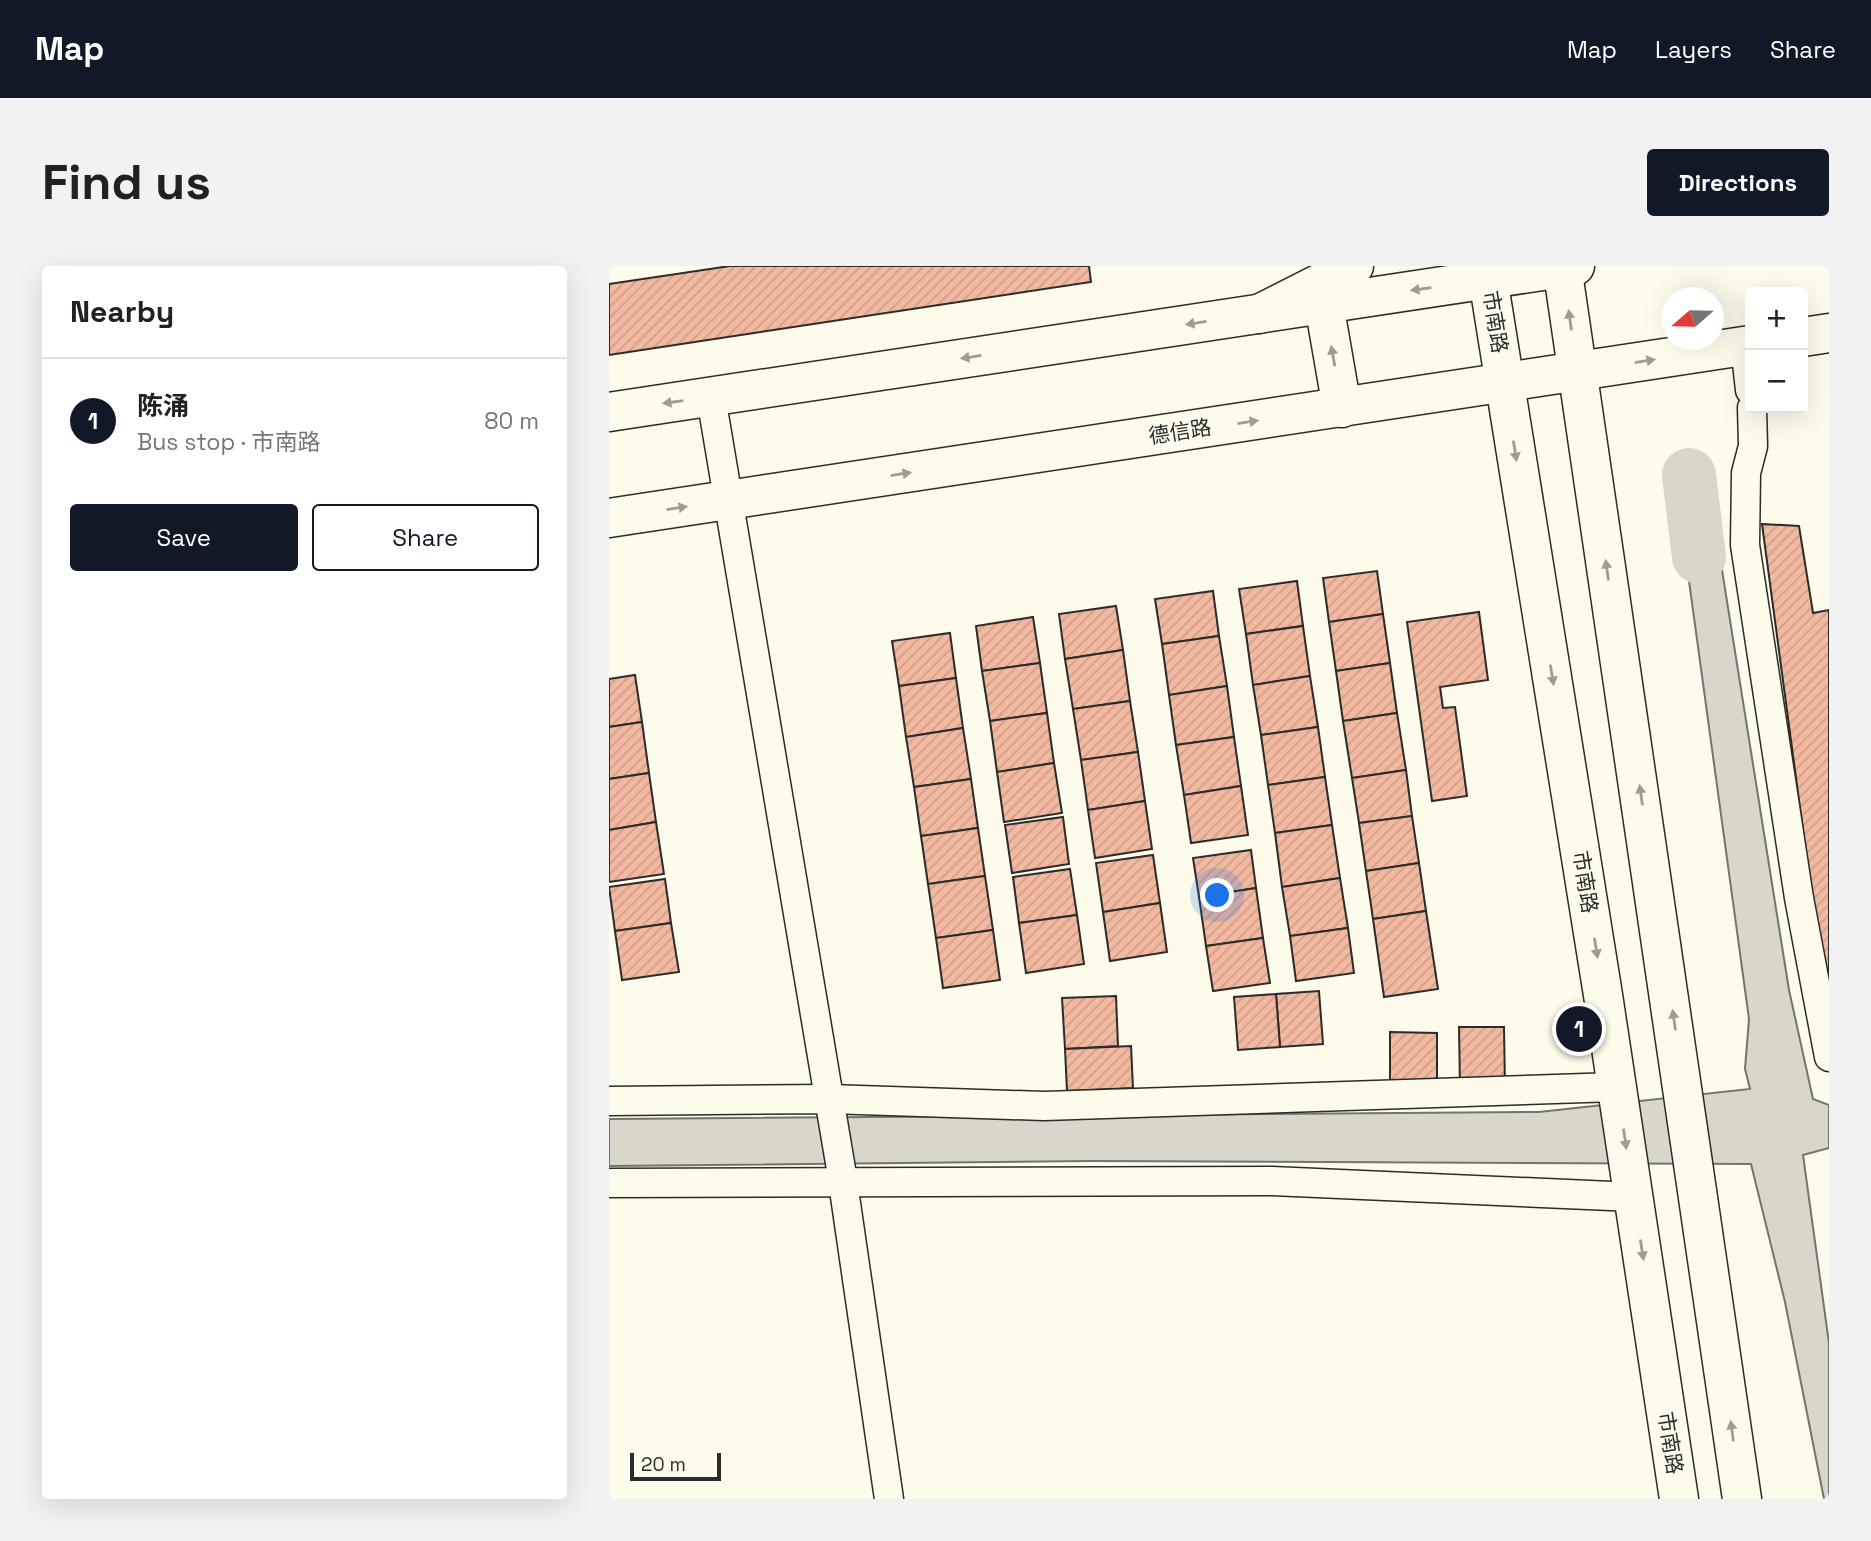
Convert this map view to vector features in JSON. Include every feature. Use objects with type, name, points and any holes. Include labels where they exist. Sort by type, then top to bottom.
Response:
[{"type":"main road","points":[[1259,314],[1354,266]]},
{"type":"main road","points":[[609,412],[1324,304],[1487,272],[1567,267],[1578,372],[1742,1499]]},
{"type":"main road","name":"市南路","points":[[1487,272],[1679,1499]]},
{"type":"main road","points":[[1324,304],[1342,408]]},
{"type":"main road","points":[[1808,336],[1829,333]]},
{"type":"main road","name":"德信路","points":[[609,518],[1745,345]]},
{"type":"street","points":[[711,397],[842,1176],[889,1499]]},
{"type":"street","points":[[1752,413],[1753,446],[1746,473],[1745,545],[1799,898],[1829,1057]]},
{"type":"street","points":[[609,1101],[1044,1106],[1617,1091]]},
{"type":"street","points":[[609,1183],[842,1176],[1272,1181],[1632,1190]]},
{"type":"shaded area","points":[[1689,483],[1711,501],[1789,990],[1813,1099],[1829,1105],[1829,1148],[1803,1155],[1829,1343],[1829,1499],[1824,1499],[1785,1302],[1751,1164],[1092,1161],[609,1166],[609,1119],[1539,1112],[1750,1089],[1745,1069],[1749,1019],[1679,508]]},
{"type":"building","points":[[730,266],[1089,266],[1091,282],[609,355],[609,284]]},
{"type":"building","points":[[1762,524],[1799,526],[1813,613],[1829,610],[1829,1024]]},
{"type":"building","points":[[1377,571],[1383,614],[1329,622],[1323,578]]},
{"type":"building","points":[[1297,581],[1303,626],[1246,634],[1239,589]]},
{"type":"building","points":[[1213,591],[1219,636],[1162,644],[1155,599]]},
{"type":"building","points":[[1116,606],[1123,650],[1065,659],[1059,614]]},
{"type":"building","points":[[1479,612],[1488,680],[1440,687],[1443,708],[1455,707],[1467,796],[1432,801],[1407,622]]},
{"type":"building","points":[[1383,614],[1390,663],[1336,671],[1329,622]]},
{"type":"building","points":[[1033,617],[1040,663],[982,671],[976,626]]},
{"type":"building","points":[[1303,626],[1310,676],[1253,685],[1246,634]]},
{"type":"building","points":[[950,633],[956,678],[899,686],[892,641]]},
{"type":"building","points":[[1219,636],[1227,686],[1169,695],[1162,644]]},
{"type":"building","points":[[1123,650],[1130,701],[1073,709],[1065,659]]},
{"type":"building","points":[[1040,663],[1047,713],[990,721],[982,671]]},
{"type":"building","points":[[1390,663],[1397,713],[1343,721],[1336,671]]},
{"type":"building","points":[[635,675],[642,722],[609,727],[609,679]]},
{"type":"building","points":[[1310,676],[1318,727],[1261,735],[1253,685]]},
{"type":"building","points":[[956,678],[963,728],[906,737],[899,686]]},
{"type":"building","points":[[1227,686],[1234,737],[1176,745],[1169,695]]},
{"type":"building","points":[[1130,701],[1138,752],[1081,760],[1073,709]]},
{"type":"building","points":[[1047,713],[1054,763],[997,772],[990,721]]},
{"type":"building","points":[[1397,713],[1406,770],[1352,778],[1343,721]]},
{"type":"building","points":[[642,722],[649,773],[609,779],[609,727]]},
{"type":"building","points":[[1318,727],[1325,777],[1268,785],[1261,735]]},
{"type":"building","points":[[963,728],[971,779],[914,787],[906,737]]},
{"type":"building","points":[[1234,737],[1241,786],[1184,795],[1176,745]]},
{"type":"building","points":[[1138,752],[1145,801],[1088,810],[1081,760]]},
{"type":"building","points":[[1054,763],[1062,813],[1004,822],[997,772]]},
{"type":"building","points":[[1406,770],[1412,816],[1359,823],[1352,778]]},
{"type":"building","points":[[649,773],[656,822],[609,830],[609,779]]},
{"type":"building","points":[[1325,777],[1332,825],[1275,833],[1268,785]]},
{"type":"building","points":[[971,779],[978,828],[921,836],[914,787]]},
{"type":"building","points":[[1241,786],[1248,835],[1191,843],[1184,795]]},
{"type":"building","points":[[1145,801],[1152,849],[1095,858],[1088,810]]},
{"type":"building","points":[[1412,816],[1419,863],[1366,871],[1359,823]]},
{"type":"building","points":[[1063,817],[1069,864],[1012,873],[1005,825]]},
{"type":"building","points":[[656,822],[664,874],[609,882],[609,830]]},
{"type":"building","points":[[1332,825],[1340,878],[1282,887],[1275,833]]},
{"type":"building","points":[[978,828],[985,876],[928,884],[921,836]]},
{"type":"building","points":[[1251,850],[1256,888],[1199,897],[1193,858]]},
{"type":"building","points":[[1153,855],[1160,903],[1103,912],[1096,863]]},
{"type":"building","points":[[1419,863],[1426,911],[1373,919],[1366,871]]},
{"type":"building","points":[[1070,869],[1077,915],[1019,923],[1013,877]]},
{"type":"building","points":[[985,876],[993,930],[936,938],[928,884]]},
{"type":"building","points":[[1340,878],[1348,928],[1290,936],[1282,887]]},
{"type":"building","points":[[665,879],[671,923],[615,931],[609,887]]},
{"type":"building","points":[[1256,888],[1263,938],[1206,946],[1199,897]]},
{"type":"building","points":[[1160,903],[1167,952],[1110,961],[1103,912]]},
{"type":"building","points":[[1426,911],[1438,989],[1384,997],[1373,919]]},
{"type":"building","points":[[1077,915],[1084,964],[1026,973],[1019,923]]},
{"type":"building","points":[[671,923],[679,972],[622,980],[615,931]]},
{"type":"building","points":[[1348,928],[1354,973],[1296,981],[1290,936]]},
{"type":"building","points":[[993,930],[1000,980],[943,988],[936,938]]},
{"type":"building","points":[[1263,938],[1270,983],[1213,991],[1206,946]]},
{"type":"building","points":[[1319,991],[1323,1044],[1280,1047],[1276,994]]},
{"type":"building","points":[[1276,994],[1280,1047],[1238,1050],[1234,997]]},
{"type":"building","points":[[1116,996],[1118,1046],[1065,1049],[1062,998]]},
{"type":"building","points":[[1459,1027],[1504,1027],[1505,1088],[1460,1088]]},
{"type":"building","points":[[1390,1032],[1437,1033],[1437,1086],[1390,1085]]},
{"type":"building","points":[[1131,1046],[1133,1088],[1067,1091],[1065,1049]]},
{"type":"waterway","points":[[1689,475],[1699,557]]},
{"type":"place","name":"陈涌","points":[[1579,1029]]}]
